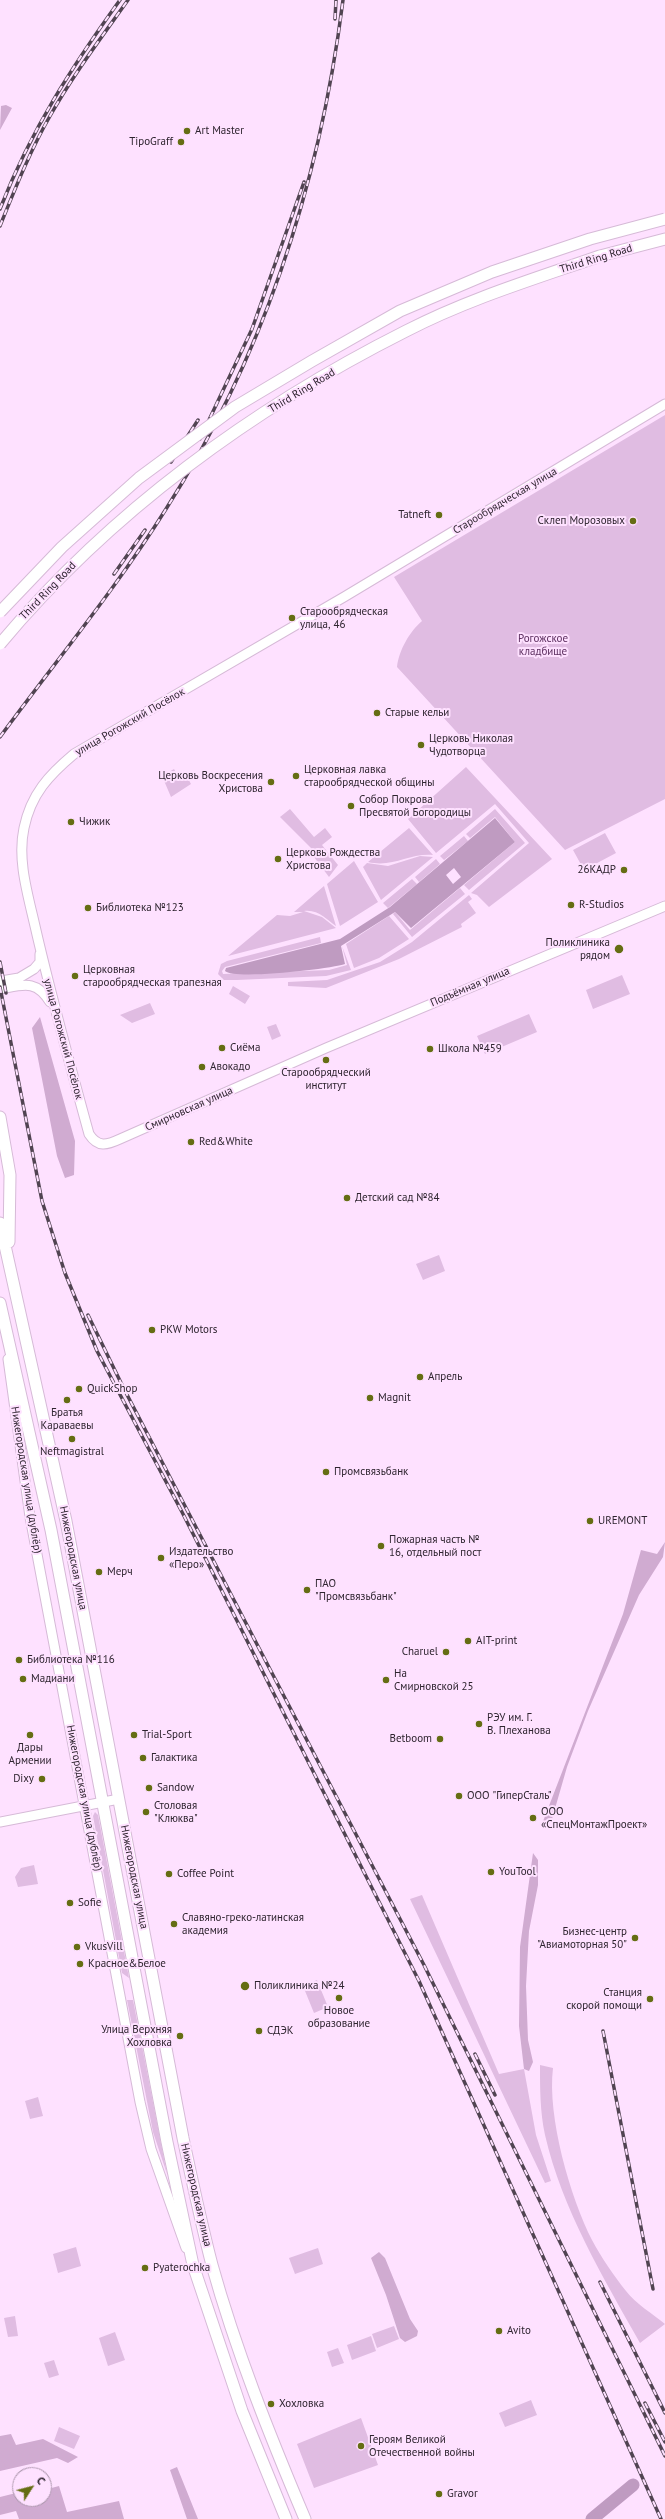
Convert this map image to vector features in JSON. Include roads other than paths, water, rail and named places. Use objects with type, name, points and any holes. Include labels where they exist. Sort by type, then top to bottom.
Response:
[{"type":"main road","name":"Third Ring Road","points":[[0,612],[62,547],[139,478],[235,407],[312,361],[400,311],[492,272],[590,239],[665,219]]},
{"type":"main road","name":"Third Ring Road","points":[[0,644],[73,564],[137,506],[246,424],[407,330],[498,291],[600,256],[665,239]]},
{"type":"main road","points":[[0,1117],[10,1175],[8,1232],[12,1278]]},
{"type":"main road","name":"Нижегородская улица","points":[[0,1223],[66,1521],[183,2138],[201,2225],[224,2304],[248,2374],[305,2519]]},
{"type":"main road","name":"Нижегородская улица","points":[[0,1303],[51,1530],[193,2265],[242,2411],[286,2519]]},
{"type":"street","name":"Старообрядческая улица","points":[[344,597],[665,404]]},
{"type":"street","name":"улица Рогожский Посёлок","points":[[101,1145],[94,1142],[89,1134],[53,1006],[23,868],[22,842],[32,804],[48,776],[74,754],[344,597]]},
{"type":"street","name":"Подъёмная улица","points":[[276,1070],[665,906]]},
{"type":"street","points":[[0,981],[19,978],[34,969],[40,962],[41,951]]},
{"type":"street","points":[[0,989],[35,986],[44,992],[53,1006]]},
{"type":"street","name":"Смирновская улица","points":[[101,1145],[120,1139],[276,1070]]},
{"type":"street","name":"Нижегородская улица (дублёр)","points":[[4,1324],[30,1517],[140,2102],[153,2156],[175,2222],[193,2265]]},
{"type":"street","points":[[0,1822],[119,1799]]},
{"type":"waterway","points":[[592,2519],[633,2485]]},
{"type":"railway","points":[[0,209],[25,153],[53,100],[85,50],[120,0]]},
{"type":"railway","points":[[0,226],[29,156],[50,116],[78,71],[128,0]]},
{"type":"railway","points":[[335,19],[336,0]]},
{"type":"railway","points":[[0,737],[106,597],[147,539],[201,450],[232,390],[259,328],[283,265],[303,200],[320,135],[333,68],[343,0]]},
{"type":"railway","points":[[200,439],[252,329],[304,182]]},
{"type":"railway","points":[[171,462],[198,420]]},
{"type":"railway","points":[[114,574],[145,530]]},
{"type":"railway","points":[[0,962],[6,993]]},
{"type":"railway","points":[[0,987],[42,1201],[65,1273],[97,1351],[182,1512],[419,1981],[661,2519]]},
{"type":"railway","points":[[88,1315],[123,1387],[424,1965],[665,2456]]},
{"type":"railway","points":[[603,2031],[653,2289]]},
{"type":"railway","points":[[475,2054],[495,2095]]},
{"type":"railway","points":[[600,2282],[665,2413]]},
{"type":"railway","points":[[645,2403],[665,2442]]},
{"type":"place","name":"Art Master","points":[[187,131]]},
{"type":"place","name":"TipoGraff","points":[[181,142]]},
{"type":"place","name":"Tatneft","points":[[439,515]]},
{"type":"place","name":"Склеп Морозовых","points":[[633,521]]},
{"type":"place","name":"Старообрядческая улица, 46","points":[[292,618]]},
{"type":"place","name":"Старые кельи","points":[[377,713]]},
{"type":"place","name":"Церковь Николая Чудотворца","points":[[421,745]]},
{"type":"place","name":"Церковная лавка старообрядческой общины","points":[[296,776]]},
{"type":"place","name":"Церковь Воскресения Христова","points":[[271,782]]},
{"type":"place","name":"Собор Покрова Пресвятой Богородицы","points":[[351,806]]},
{"type":"place","name":"Чижик","points":[[71,822]]},
{"type":"place","name":"Церковь Рождества Христова","points":[[278,859]]},
{"type":"place","name":"26КАДР","points":[[624,870]]},
{"type":"place","name":"R-Studios","points":[[571,905]]},
{"type":"place","name":"Библиотека №123","points":[[88,908]]},
{"type":"place","name":"Поликлиника рядом","points":[[619,949]]},
{"type":"place","name":"Церковная старообрядческая трапезная","points":[[75,976]]},
{"type":"place","name":"Сиёма","points":[[222,1048]]},
{"type":"place","name":"Школа №459","points":[[430,1049]]},
{"type":"place","name":"Старообрядческий институт","points":[[326,1060]]},
{"type":"place","name":"Авокадо","points":[[202,1067]]},
{"type":"place","name":"Red&White","points":[[191,1142]]},
{"type":"place","name":"Детский сад №84","points":[[347,1198]]},
{"type":"place","name":"PKW Motors","points":[[152,1330]]},
{"type":"place","name":"Апрель","points":[[420,1377]]},
{"type":"place","name":"QuickShop","points":[[79,1389]]},
{"type":"place","name":"Magnit","points":[[370,1398]]},
{"type":"place","name":"Братья Караваевы","points":[[67,1400]]},
{"type":"place","name":"Neftmagistral","points":[[72,1439]]},
{"type":"place","name":"Промсвязьбанк","points":[[326,1472]]},
{"type":"place","name":"UREMONT","points":[[590,1521]]},
{"type":"place","name":"Пожарная часть № 16, отдельный пост","points":[[381,1546]]},
{"type":"place","name":"Издательство «Перо»","points":[[161,1558]]},
{"type":"place","name":"Мерч","points":[[99,1572]]},
{"type":"place","name":"ПАО \"Промсвязьбанк\"","points":[[307,1590]]},
{"type":"place","name":"AIT-print","points":[[468,1641]]},
{"type":"place","name":"Charuel","points":[[446,1652]]},
{"type":"place","name":"Библиотека №116","points":[[19,1660]]},
{"type":"place","name":"Мадиани","points":[[23,1679]]},
{"type":"place","name":"На Смирновской 25","points":[[386,1680]]},
{"type":"place","name":"РЭУ им. Г. В. Плеханова","points":[[479,1724]]},
{"type":"place","name":"Дары Армении","points":[[30,1735]]},
{"type":"place","name":"Trial-Sport","points":[[134,1735]]},
{"type":"place","name":"Betboom","points":[[440,1739]]},
{"type":"place","name":"Галактика","points":[[143,1758]]},
{"type":"place","name":"Dixy","points":[[42,1779]]},
{"type":"place","name":"Sandow","points":[[149,1788]]},
{"type":"place","name":"ООО \"ГиперСталь\"","points":[[459,1796]]},
{"type":"place","name":"Столовая \"Клюква\"","points":[[146,1812]]},
{"type":"place","name":"ООО «СпецМонтажПроект»","points":[[533,1818]]},
{"type":"place","name":"YouTool","points":[[491,1872]]},
{"type":"place","name":"Coffee Point","points":[[169,1874]]},
{"type":"place","name":"Sofie","points":[[70,1903]]},
{"type":"place","name":"Славяно-греко-латинская академия","points":[[174,1924]]},
{"type":"place","name":"Бизнес-центр \"Авиамоторная 50\"","points":[[635,1938]]},
{"type":"place","name":"VkusVill","points":[[77,1947]]},
{"type":"place","name":"Красное&Белое","points":[[80,1964]]},
{"type":"place","name":"Поликлиника №24","points":[[245,1986]]},
{"type":"place","name":"Новое образование","points":[[339,1998]]},
{"type":"place","name":"Станция скорой помощи","points":[[650,1999]]},
{"type":"place","name":"СДЭК","points":[[259,2031]]},
{"type":"place","name":"Улица Верхняя Хохловка","points":[[180,2036]]},
{"type":"place","name":"Pyaterochka","points":[[145,2268]]},
{"type":"place","name":"Avito","points":[[499,2331]]},
{"type":"place","name":"Хохловка","points":[[271,2404]]},
{"type":"place","name":"Героям Великой Отечественной войны","points":[[361,2446]]},
{"type":"place","name":"Gravor","points":[[439,2494]]},
{"type":"park label","name":"Рогожское кладбище","points":[[543,645]]}]
